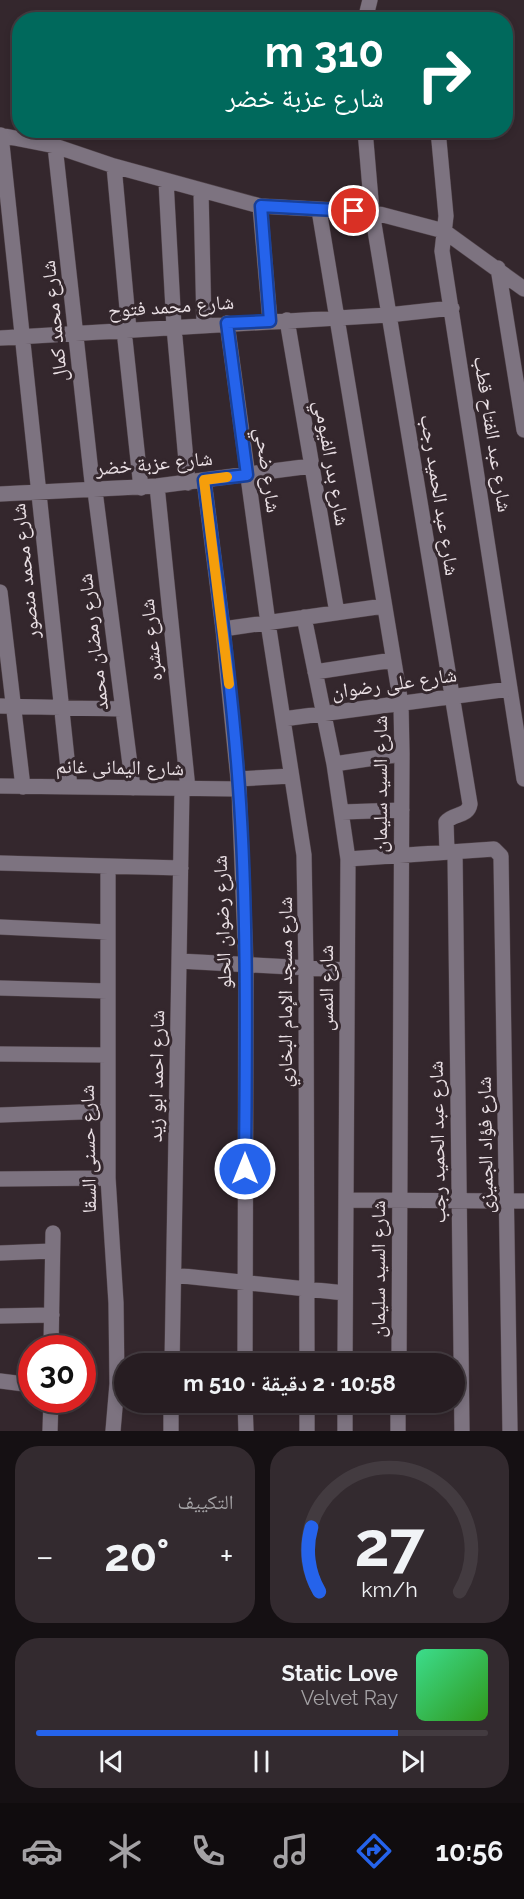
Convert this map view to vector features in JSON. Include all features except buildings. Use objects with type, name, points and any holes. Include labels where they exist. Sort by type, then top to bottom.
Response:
[{"type":"street","name":"شارع محمد منصور","points":[[1,135],[70,787]]},
{"type":"street","points":[[16,138],[55,146],[114,166],[261,206],[372,212],[444,231],[524,289]]},
{"type":"street","name":"شارع عبد الحميد رجب","points":[[366,138],[372,212],[388,315],[470,804],[468,811],[450,817],[446,822],[451,852],[462,1431]]},
{"type":"street","name":"شارع عبد الفتاح قطب","points":[[439,138],[446,216],[442,251],[524,779]]},
{"type":"street","name":"شارع محمد كمال","points":[[55,146],[94,491]]},
{"type":"street","name":"شارع عشره","points":[[114,166],[126,330],[149,487],[185,789]]},
{"type":"street","points":[[166,181],[174,327],[188,483]]},
{"type":"street","points":[[201,191],[204,325]]},
{"type":"street","points":[[261,206],[270,321]]},
{"type":"street","name":"شارع السيد سليمان","points":[[319,210],[401,704],[399,1353]]},
{"type":"street","points":[[498,268],[524,430]]},
{"type":"street","name":"شارع محمد فتوح","points":[[0,338],[388,315],[452,308]]},
{"type":"street","name":"شارع بدر الفيومي","points":[[287,320],[338,613]]},
{"type":"street","name":"شارع ضحي","points":[[227,323],[268,623]]},
{"type":"street","name":"شارع عزبة خضر","points":[[0,494],[149,487],[311,466]]},
{"type":"street","name":"شارع رضوان الحلو","points":[[204,480],[223,629],[239,784],[246,965],[245,1353]]},
{"type":"street","name":"شارع رمضان محمد","points":[[94,491],[133,788]]},
{"type":"street","points":[[0,592],[7,706],[23,787]]},
{"type":"street","points":[[223,629],[384,606]]},
{"type":"street","name":"شارع النمس","points":[[304,617],[334,764],[348,859],[345,1353]]},
{"type":"street","name":"شارع مسجد الإمام البخاري","points":[[268,623],[304,855],[307,1353]]},
{"type":"street","points":[[315,672],[393,660]]},
{"type":"street","name":"شارع على رضوان","points":[[283,719],[510,689]]},
{"type":"street","points":[[7,706],[122,709]]},
{"type":"street","points":[[334,764],[402,754]]},
{"type":"street","name":"شارع اليمانى غانم","points":[[0,786],[185,789],[291,776]]},
{"type":"street","name":"شارع احمد ابو زيد","points":[[172,1353],[181,868],[185,789]]},
{"type":"street","points":[[342,812],[402,810]]},
{"type":"street","name":"شارع فؤاد الجميزى","points":[[451,852],[494,849],[499,853],[501,859],[510,1431]]},
{"type":"street","points":[[348,859],[451,852]]},
{"type":"street","points":[[0,863],[181,868]]},
{"type":"street","name":"شارع حسنى السقا","points":[[108,866],[108,1178],[116,1303],[117,1384],[114,1431]]},
{"type":"street","points":[[0,927],[108,932]]},
{"type":"street","points":[[179,961],[347,970]]},
{"type":"street","points":[[0,988],[107,992]]},
{"type":"street","points":[[0,1054],[108,1055]]},
{"type":"street","points":[[0,1115],[108,1112]]},
{"type":"street","points":[[0,1179],[108,1178]]},
{"type":"street","points":[[346,1200],[524,1201]]},
{"type":"street","points":[[51,1335],[53,1233]]},
{"type":"street","points":[[0,1253],[52,1251]]},
{"type":"street","points":[[174,1275],[345,1293]]},
{"type":"street","points":[[0,1316],[52,1315]]},
{"type":"street","points":[[0,1381],[18,1383]]},
{"type":"street","points":[[50,1431],[51,1413]]},
{"type":"street","points":[[171,1413],[171,1431]]},
{"type":"street","points":[[245,1413],[246,1431]]},
{"type":"street","points":[[306,1431],[307,1413]]},
{"type":"street","points":[[345,1413],[345,1431]]},
{"type":"street","points":[[398,1413],[398,1431]]},
{"type":"slow traffic","points":[[227,477],[204,480],[229,684]]},
{"type":"route","points":[[245,1169],[246,965],[239,789],[223,629],[204,480],[247,475],[227,323],[270,321],[261,206],[354,211]]}]
